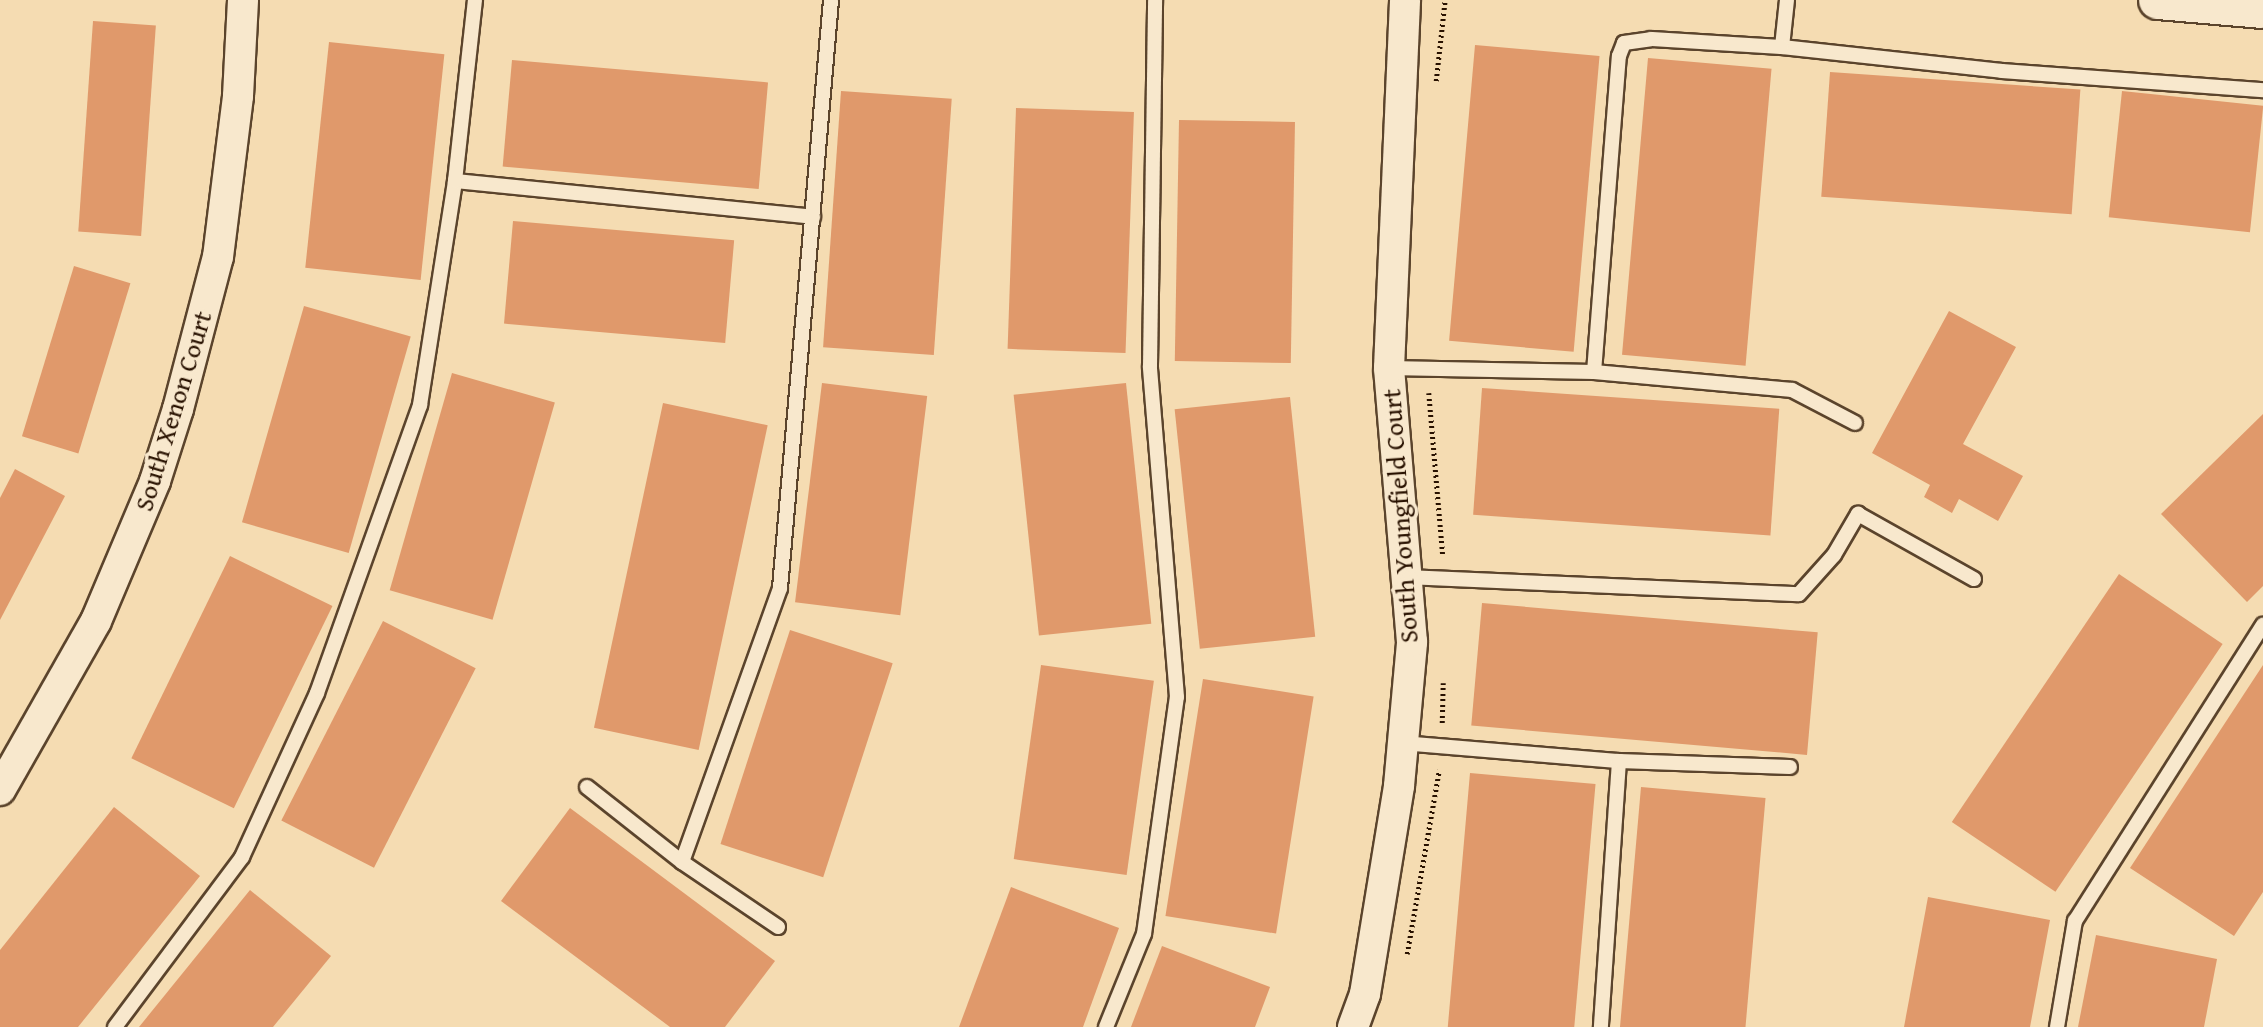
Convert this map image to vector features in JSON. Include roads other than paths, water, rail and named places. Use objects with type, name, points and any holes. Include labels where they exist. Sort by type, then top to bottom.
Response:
[{"type":"street","name":"South Xenon Court","points":[[0,790],[96,621],[155,481],[178,410],[218,257],[238,96],[243,0]]},
{"type":"street","name":"South Youngfield Court","points":[[1353,1027],[1365,993],[1403,743],[1412,642],[1389,368],[1405,0]]},
{"type":"street","points":[[2158,0],[2263,9]]},
{"type":"lane","points":[[115,1027],[242,858],[317,693],[420,405],[455,181],[475,0]]},
{"type":"lane","points":[[682,862],[780,589],[831,0]]},
{"type":"lane","points":[[1106,1027],[1144,934],[1177,697],[1150,366],[1155,0]]},
{"type":"lane","points":[[1782,47],[1787,0]]},
{"type":"lane","points":[[1594,372],[1619,56],[1624,43],[1651,39],[1782,47],[2002,71],[2263,90]]},
{"type":"lane","points":[[455,181],[813,217]]},
{"type":"lane","points":[[1389,368],[1594,372],[1792,390],[1854,423]]},
{"type":"lane","points":[[1406,577],[1799,594],[1834,555],[1858,514],[1974,579]]},
{"type":"lane","points":[[2057,1027],[2075,921],[2263,625]]},
{"type":"lane","points":[[1403,743],[1619,761],[1790,767]]},
{"type":"lane","points":[[1601,1027],[1619,761]]},
{"type":"lane","points":[[587,787],[682,862],[778,927]]}]
